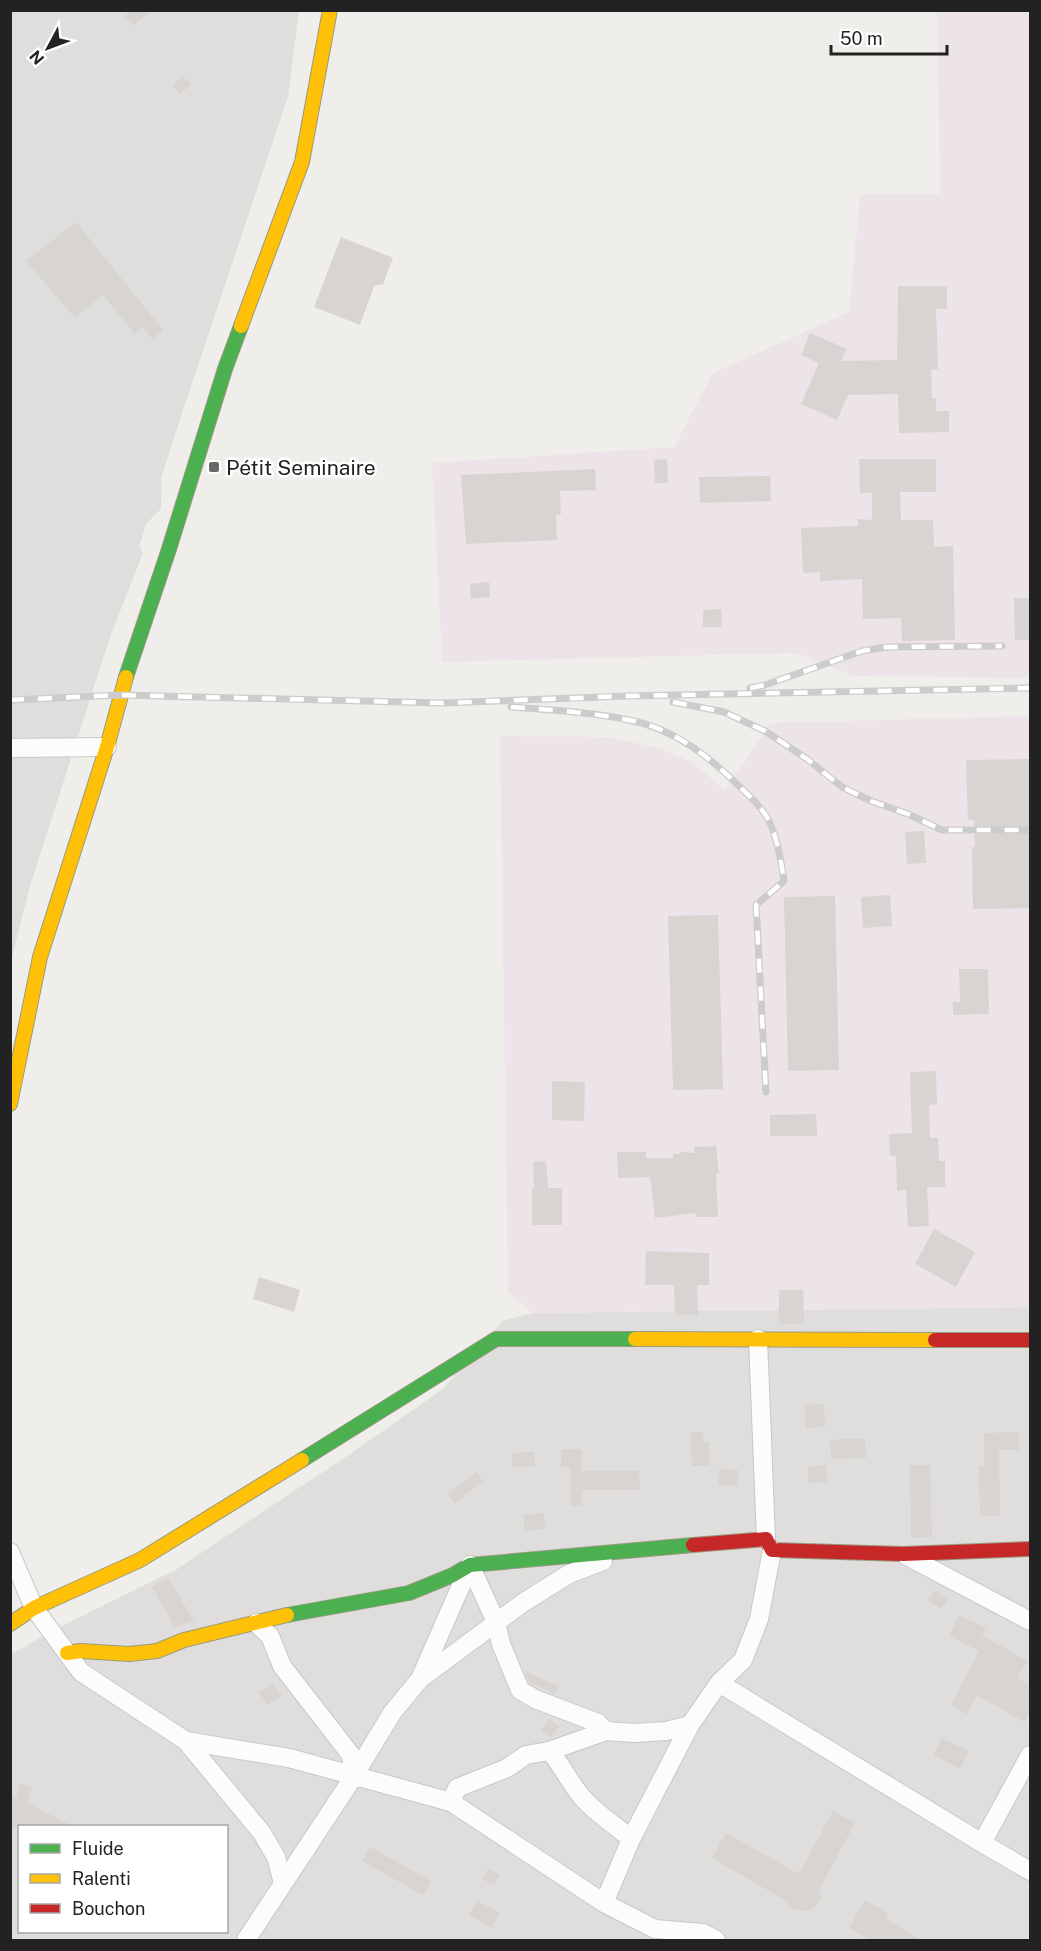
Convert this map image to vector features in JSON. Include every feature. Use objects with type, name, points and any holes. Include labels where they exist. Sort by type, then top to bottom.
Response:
[{"type":"street","points":[[10,1104],[40,957],[107,747],[120,695],[222,380],[302,162],[330,10]]},
{"type":"street","points":[[10,748],[107,747]]},
{"type":"street","points":[[10,1624],[34,1608],[140,1560],[496,1339],[1030,1340]]},
{"type":"street","points":[[604,1903],[631,1839],[690,1725],[719,1683],[743,1660],[759,1619],[769,1544],[758,1339]]},
{"type":"street","points":[[67,1653],[81,1651],[129,1654],[157,1651],[184,1640],[333,1605],[410,1593],[453,1575],[470,1565],[651,1549],[769,1544],[903,1554],[1030,1548]]},
{"type":"street","points":[[246,1941],[354,1776],[392,1713],[420,1679],[524,1602],[577,1571],[592,1564],[651,1549]]},
{"type":"street","points":[[10,1552],[34,1608],[81,1671],[186,1741],[262,1833],[276,1857],[283,1883]]},
{"type":"street","points":[[903,1554],[1030,1621]]},
{"type":"street","points":[[470,1565],[496,1622],[501,1644],[520,1690],[535,1699],[598,1723],[606,1731]]},
{"type":"street","points":[[420,1679],[470,1565]]},
{"type":"street","points":[[256,1623],[270,1636],[282,1666],[351,1755],[354,1776]]},
{"type":"street","points":[[719,1683],[1030,1871]]},
{"type":"street","points":[[451,1802],[457,1788],[507,1768],[526,1755],[549,1751],[606,1731],[634,1733],[666,1731],[690,1725]]},
{"type":"street","points":[[186,1741],[289,1758],[451,1802],[604,1903],[655,1929],[706,1938]]},
{"type":"street","points":[[549,1751],[553,1753],[562,1771],[582,1798],[631,1839]]},
{"type":"street","points":[[982,1844],[1030,1755]]},
{"type":"shaded area","points":[[11,11],[299,11],[288,97],[183,410],[30,886],[11,961]]},
{"type":"shaded area","points":[[937,11],[1030,11],[1030,678],[855,676],[795,653],[442,662],[432,463],[674,447],[713,373],[849,312],[860,194],[940,194]]},
{"type":"shaded area","points":[[10,78],[113,228],[163,344],[161,509],[134,536],[143,553],[106,647],[11,649]]},
{"type":"shaded area","points":[[1030,716],[1030,1307],[532,1313],[508,1292],[500,736],[610,737],[662,749],[693,763],[725,790],[770,723]]},
{"type":"shaded area","points":[[1030,1307],[1030,1940],[11,1940],[10,1655],[52,1631],[177,1569],[353,1452],[443,1389],[503,1321],[532,1313]]},
{"type":"building","points":[[132,10],[151,10],[134,26],[125,16]]},
{"type":"building","points":[[183,76],[191,85],[180,94],[172,86]]},
{"type":"building","points":[[76,222],[163,330],[152,339],[143,327],[135,334],[103,295],[75,318],[26,261]]},
{"type":"building","points":[[341,237],[393,258],[383,284],[374,286],[360,325],[314,307]]},
{"type":"building","points":[[898,286],[947,286],[947,309],[936,309],[938,369],[931,370],[932,398],[936,398],[936,411],[949,411],[949,432],[899,433],[898,394],[848,395],[837,420],[801,404],[819,363],[801,355],[810,333],[847,349],[841,361],[897,360]]},
{"type":"building","points":[[667,459],[668,483],[655,483],[654,460]]},
{"type":"building","points":[[859,459],[936,459],[936,492],[900,492],[901,520],[933,520],[934,547],[953,546],[955,640],[902,641],[901,618],[863,619],[862,579],[820,581],[820,572],[803,573],[801,528],[858,526],[858,519],[872,520],[872,493],[860,493]]},
{"type":"building","points":[[595,469],[596,490],[560,491],[561,514],[556,515],[557,540],[466,544],[461,475]]},
{"type":"building","points":[[770,476],[771,501],[700,503],[699,477]]},
{"type":"building","points":[[489,582],[490,597],[471,599],[470,584]]},
{"type":"building","points":[[1014,598],[1030,598],[1030,640],[1015,640]]},
{"type":"building","points":[[721,609],[722,627],[703,627],[703,610]]},
{"type":"building","points":[[1030,759],[1030,908],[973,909],[974,820],[968,820],[966,760]]},
{"type":"building","points":[[924,831],[926,863],[907,864],[905,832]]},
{"type":"building","points":[[890,895],[892,926],[863,928],[861,897]]},
{"type":"building","points":[[835,896],[839,1070],[788,1071],[784,897]]},
{"type":"building","points":[[718,915],[723,1089],[673,1090],[668,916]]},
{"type":"building","points":[[959,969],[988,969],[989,1014],[953,1015],[953,1002],[960,1002]]},
{"type":"building","points":[[936,1071],[937,1104],[929,1105],[930,1138],[938,1138],[939,1161],[945,1161],[945,1187],[927,1187],[929,1226],[908,1227],[906,1190],[897,1191],[896,1156],[890,1156],[889,1134],[912,1133],[910,1072]]},
{"type":"building","points":[[552,1081],[585,1082],[584,1121],[552,1120]]},
{"type":"building","points":[[816,1114],[817,1136],[770,1136],[770,1115]]},
{"type":"building","points":[[716,1146],[719,1174],[716,1174],[718,1217],[696,1217],[696,1213],[655,1218],[650,1177],[618,1178],[617,1152],[646,1152],[646,1158],[673,1158],[673,1154],[680,1154],[680,1152],[695,1153],[694,1147]]},
{"type":"building","points":[[546,1161],[548,1188],[562,1188],[562,1225],[532,1225],[533,1162]]},
{"type":"building","points":[[934,1229],[975,1252],[956,1287],[915,1264]]},
{"type":"building","points":[[646,1251],[709,1253],[709,1285],[697,1285],[698,1315],[675,1315],[674,1285],[645,1285]]},
{"type":"building","points":[[259,1277],[300,1290],[294,1312],[253,1299]]},
{"type":"building","points":[[779,1290],[803,1290],[804,1324],[779,1324]]},
{"type":"building","points":[[824,1404],[825,1427],[806,1428],[804,1405]]},
{"type":"building","points":[[690,1432],[703,1432],[704,1442],[709,1442],[710,1466],[692,1466]]},
{"type":"building","points":[[1019,1432],[1019,1450],[999,1450],[1000,1516],[980,1516],[979,1466],[984,1466],[984,1433]]},
{"type":"building","points":[[865,1438],[866,1458],[831,1459],[830,1440]]},
{"type":"building","points":[[561,1449],[582,1449],[582,1471],[639,1471],[640,1490],[582,1490],[582,1505],[571,1506],[570,1467],[561,1467]]},
{"type":"building","points":[[534,1452],[535,1466],[513,1467],[512,1453]]},
{"type":"building","points":[[826,1465],[827,1482],[809,1483],[808,1467]]},
{"type":"building","points":[[910,1465],[930,1465],[932,1537],[911,1538]]},
{"type":"building","points":[[719,1469],[738,1470],[737,1486],[718,1485]]},
{"type":"building","points":[[476,1472],[483,1481],[455,1503],[448,1494]]},
{"type":"building","points":[[544,1513],[545,1529],[525,1531],[523,1515]]},
{"type":"building","points":[[168,1578],[194,1621],[175,1627],[152,1587]]},
{"type":"building","points":[[935,1590],[948,1599],[941,1609],[928,1600]]},
{"type":"building","points":[[959,1615],[986,1628],[982,1635],[1027,1661],[1017,1678],[1030,1685],[1030,1711],[1024,1722],[977,1695],[967,1714],[951,1705],[979,1651],[949,1636]]},
{"type":"building","points":[[527,1672],[558,1686],[555,1694],[529,1682]]},
{"type":"building","points":[[273,1683],[281,1696],[267,1705],[259,1692]]},
{"type":"building","points":[[549,1719],[559,1726],[551,1737],[541,1730]]},
{"type":"building","points":[[941,1738],[969,1751],[960,1769],[934,1755]]},
{"type":"building","points":[[20,1783],[32,1787],[27,1803],[70,1825],[10,1827],[10,1795],[16,1798]]},
{"type":"building","points":[[833,1811],[855,1823],[819,1890],[822,1897],[819,1903],[809,1911],[792,1909],[783,1899],[712,1858],[726,1833],[799,1874]]},
{"type":"building","points":[[370,1847],[431,1881],[423,1895],[362,1861]]},
{"type":"building","points":[[488,1869],[500,1875],[494,1885],[482,1879]]},
{"type":"building","points":[[865,1900],[889,1914],[886,1919],[923,1941],[872,1941],[849,1928]]},
{"type":"building","points":[[477,1901],[500,1913],[492,1928],[469,1915]]},
{"type":"railway","points":[[750,688],[765,685],[862,651],[887,647],[1002,646]]},
{"type":"railway","points":[[10,700],[120,695],[442,703],[627,696],[1030,688]]},
{"type":"railway","points":[[673,702],[724,712],[765,731],[807,759],[842,787],[942,830],[1030,830]]},
{"type":"railway","points":[[511,707],[600,715],[629,720],[661,730],[690,745],[717,765],[764,813],[775,837],[784,881],[756,905],[766,1092]]},
{"type":"traffic: fast","points":[[126,677],[225,369],[241,326]]},
{"type":"traffic: fast","points":[[302,1460],[496,1339],[635,1339]]},
{"type":"traffic: fast","points":[[287,1615],[409,1593],[453,1575],[470,1565],[693,1545]]},
{"type":"traffic: slow","points":[[241,326],[302,162],[330,10]]},
{"type":"traffic: slow","points":[[10,1104],[40,957],[107,747],[126,677]]},
{"type":"traffic: slow","points":[[635,1339],[935,1340]]},
{"type":"traffic: slow","points":[[10,1624],[34,1608],[140,1560],[302,1460]]},
{"type":"traffic: slow","points":[[67,1653],[81,1651],[129,1654],[157,1651],[184,1640],[287,1615]]},
{"type":"traffic: jam","points":[[935,1340],[1030,1340]]},
{"type":"traffic: jam","points":[[693,1545],[766,1539],[772,1550],[903,1554],[1030,1549]]},
{"type":"place","name":"Pétit Seminaire","points":[[214,467]]}]
